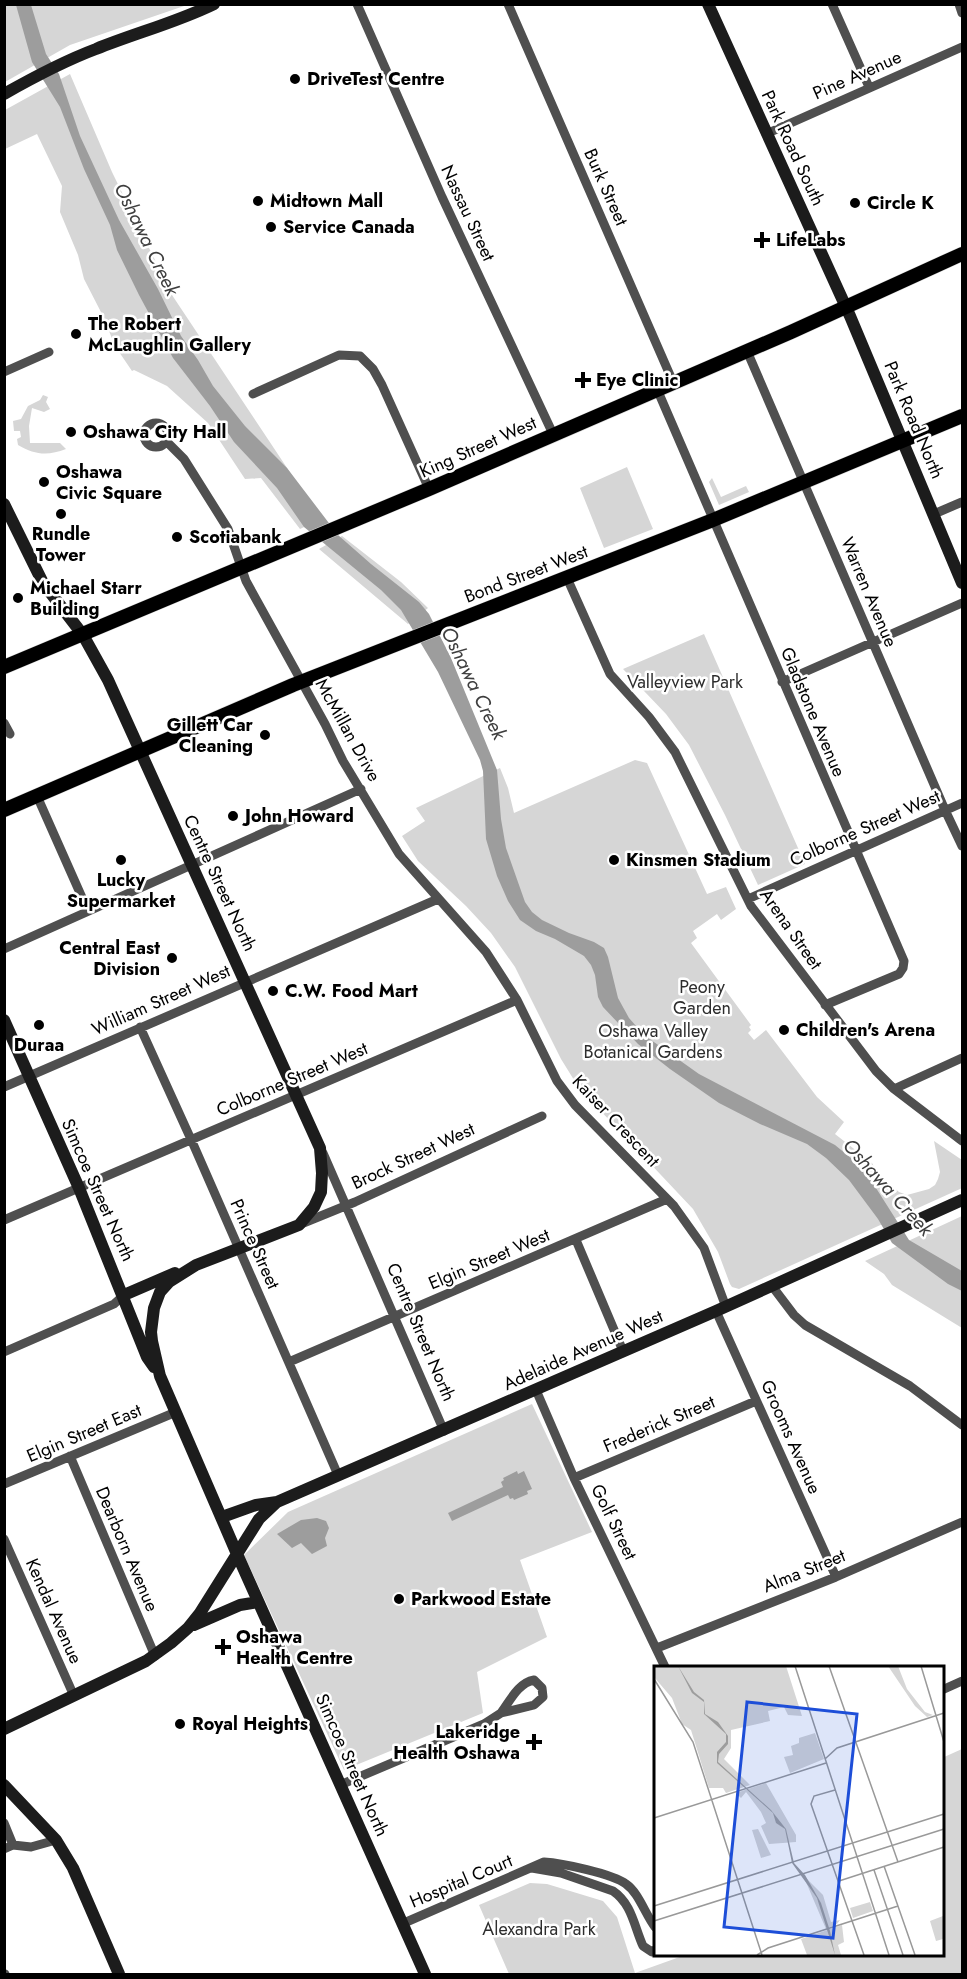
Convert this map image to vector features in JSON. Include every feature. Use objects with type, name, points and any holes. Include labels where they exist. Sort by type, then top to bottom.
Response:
[{"type":"main road","points":[[4,94],[71,59],[112,42],[177,21],[213,4]]},
{"type":"main road","name":"Park Road South","points":[[708,4],[845,306]]},
{"type":"main road","name":"King Street West","points":[[4,667],[429,489],[963,254]]},
{"type":"main road","name":"Park Road North","points":[[845,306],[963,583]]},
{"type":"main road","name":"Bond Street West","points":[[4,810],[302,681],[712,520],[963,416]]},
{"type":"main road","name":"Centre Street North","points":[[4,504],[43,583],[83,635],[108,680],[320,1148],[321,1192],[314,1207],[299,1225]]},
{"type":"main road","name":"Simcoe Street North","points":[[4,1020],[79,1188],[124,1295],[147,1357],[159,1372]]},
{"type":"main road","name":"Adelaide Avenue West","points":[[188,1628],[200,1613],[259,1519],[277,1502],[444,1431],[963,1200]]},
{"type":"main road","name":"Brock Street West","points":[[154,1308],[160,1292],[169,1282],[196,1266],[299,1225]]},
{"type":"main road","points":[[124,1295],[196,1266]]},
{"type":"main road","name":"Simcoe Street North","points":[[154,1308],[151,1332],[159,1372],[258,1602],[425,1974]]},
{"type":"main road","points":[[222,1517],[256,1505],[277,1502]]},
{"type":"main road","points":[[4,1729],[155,1656],[188,1628],[240,1605],[258,1602]]},
{"type":"main road","points":[[4,1785],[56,1840],[73,1868],[119,1974]]},
{"type":"street","name":"Nassau Street","points":[[357,4],[441,197],[553,434]]},
{"type":"street","name":"Burk Street","points":[[508,4],[673,382]]},
{"type":"street","points":[[832,4],[869,87]]},
{"type":"street","points":[[959,4],[963,13]]},
{"type":"street","name":"Pine Avenue","points":[[766,134],[869,87],[963,48]]},
{"type":"street","name":"Warren Avenue","points":[[747,351],[945,810],[963,846]]},
{"type":"street","points":[[4,372],[49,352]]},
{"type":"street","points":[[253,394],[339,355],[360,356],[373,369],[383,388],[429,489]]},
{"type":"street","name":"Gladstone Avenue","points":[[657,389],[904,961],[899,974],[825,1005]]},
{"type":"street","name":"McMillan Drive","points":[[167,442],[184,459],[228,529],[246,581],[302,681],[343,761],[399,854],[438,899]]},
{"type":"street","points":[[934,514],[963,502]]},
{"type":"street","name":"Arena Street","points":[[567,578],[610,674],[675,752],[748,899],[762,921],[876,1071],[894,1089],[963,1141]]},
{"type":"street","points":[[782,682],[963,603]]},
{"type":"street","points":[[4,723],[10,734]]},
{"type":"street","points":[[4,949],[361,789]]},
{"type":"street","points":[[37,796],[88,911]]},
{"type":"street","name":"Colborne Street West","points":[[748,899],[963,803]]},
{"type":"street","name":"William Street West","points":[[4,1087],[438,899]]},
{"type":"street","name":"Kaiser Crescent","points":[[438,899],[486,951],[517,1000],[545,1059],[575,1105],[667,1199],[704,1248],[721,1309]]},
{"type":"street","name":"Colborne Street West","points":[[4,1220],[517,1000]]},
{"type":"street","name":"Prince Street","points":[[140,1028],[192,1140],[338,1476]]},
{"type":"street","points":[[894,1089],[963,1058]]},
{"type":"street","name":"Brock Street West","points":[[299,1225],[347,1206],[542,1116]]},
{"type":"street","name":"Centre Street North","points":[[320,1148],[444,1431]]},
{"type":"street","name":"Elgin Street West","points":[[289,1362],[667,1199]]},
{"type":"street","points":[[576,1240],[623,1351]]},
{"type":"street","points":[[772,1286],[794,1315],[805,1325],[910,1386],[963,1425]]},
{"type":"street","points":[[4,1352],[114,1305],[124,1295]]},
{"type":"street","name":"Grooms Avenue","points":[[721,1309],[756,1401],[836,1577]]},
{"type":"street","name":"Golf Street","points":[[536,1390],[574,1478],[665,1666]]},
{"type":"street","name":"Frederick Street","points":[[574,1478],[756,1401]]},
{"type":"street","name":"Elgin Street East","points":[[4,1485],[176,1412]]},
{"type":"street","name":"Dearborn Avenue","points":[[70,1456],[155,1656]]},
{"type":"street","name":"Alma Street","points":[[657,1648],[836,1577],[963,1522]]},
{"type":"street","name":"Kendal Avenue","points":[[4,1539],[74,1696]]},
{"type":"street","points":[[340,1785],[484,1724],[501,1713],[534,1705],[543,1697],[542,1688],[534,1680],[526,1682],[519,1687],[501,1713]]},
{"type":"street","points":[[943,1690],[963,1681]]},
{"type":"street","points":[[4,1822],[9,1847],[31,1847],[56,1840]]},
{"type":"street","name":"Hospital Court","points":[[404,1923],[544,1862],[561,1863],[626,1884],[637,1897],[654,1926]]},
{"type":"street","name":"Hospital Court","points":[[532,1868],[561,1873],[613,1891],[620,1896],[631,1911],[643,1946],[652,1952],[654,1951]]},
{"type":"green space","points":[[5,5],[187,5],[70,45],[5,82]]},
{"type":"green space","points":[[70,74],[112,172],[172,295],[321,519],[300,529],[261,478],[245,479],[208,423],[167,386],[132,371],[115,346],[84,279],[78,255],[60,212],[62,186],[37,134],[5,149],[5,110]]},
{"type":"green space","points":[[43,395],[48,397],[46,402],[50,409],[44,412],[32,408],[29,426],[30,443],[60,443],[66,449],[53,453],[30,451],[18,445],[17,439],[21,437],[20,431],[14,431],[13,421],[21,419],[28,406],[40,400]]},
{"type":"green space","points":[[627,467],[653,529],[604,548],[580,488]]},
{"type":"green space","points":[[712,478],[721,497],[746,486],[749,492],[719,505],[709,482]]},
{"type":"green space","points":[[342,536],[401,582],[428,608],[408,624],[319,549]]},
{"type":"green space","name":"Valleyview Park","points":[[704,634],[805,864],[758,885],[689,745],[666,714],[623,669]]},
{"type":"green space","name":"Oshawa Valley Botanical Gardens","points":[[635,760],[647,763],[707,894],[726,887],[736,909],[721,920],[717,914],[693,931],[697,938],[691,943],[751,1025],[748,1033],[754,1040],[766,1030],[817,1097],[844,1122],[835,1134],[872,1163],[880,1176],[899,1192],[907,1195],[935,1185],[940,1172],[934,1141],[962,1160],[962,1188],[739,1289],[730,1284],[718,1252],[693,1209],[579,1088],[561,1059],[515,967],[491,933],[418,861],[402,836],[425,821],[416,808],[500,768],[514,813]]},
{"type":"green space","points":[[962,1216],[962,1328],[892,1285],[884,1274],[865,1261]]},
{"type":"green space","name":"Parkwood Estate","points":[[532,1404],[592,1532],[520,1560],[547,1637],[477,1672],[483,1713],[344,1770],[244,1555],[288,1512]]},
{"type":"green space","name":"Alexandra Park","points":[[962,1749],[962,1974],[509,1974],[479,1905],[530,1883],[547,1884],[603,1901],[617,1917],[635,1973],[685,1955],[943,1955],[943,1758]]},
{"type":"shaded area","points":[[16,5],[31,5],[46,54],[59,74],[80,136],[119,220],[158,289],[181,336],[213,386],[245,426],[287,468],[338,535],[419,602],[429,614],[451,658],[497,770],[506,848],[525,902],[532,912],[542,920],[604,948],[618,998],[629,1018],[644,1035],[699,1074],[835,1145],[852,1159],[869,1177],[909,1240],[962,1271],[962,1291],[948,1284],[892,1243],[878,1219],[849,1180],[826,1158],[807,1144],[719,1103],[638,1044],[603,1007],[598,997],[595,975],[584,956],[520,920],[508,901],[497,876],[486,839],[483,771],[480,760],[438,672],[401,610],[381,590],[304,527],[277,488],[234,442],[173,358],[117,250],[110,225],[84,169],[60,107],[32,62]]},
{"type":"shaded area","points":[[517,1471],[518,1474],[524,1471],[532,1489],[527,1491],[528,1494],[514,1500],[508,1495],[452,1521],[448,1513],[503,1487],[501,1482],[503,1478]]},
{"type":"shaded area","points":[[317,1518],[326,1521],[329,1528],[325,1538],[327,1546],[312,1554],[301,1543],[292,1548],[277,1534],[301,1520]]},
{"type":"place","name":"DriveTest Centre","points":[[295,79]]},
{"type":"place","name":"Midtown Mall","points":[[258,201]]},
{"type":"place","name":"Circle K","points":[[855,203]]},
{"type":"place","name":"Service Canada","points":[[271,227]]},
{"type":"place","name":"LifeLabs","points":[[762,240]]},
{"type":"place","name":"The Robert McLaughlin Gallery","points":[[76,334]]},
{"type":"place","name":"Eye Clinic","points":[[583,380]]},
{"type":"place","name":"Oshawa City Hall","points":[[71,432]]},
{"type":"place","name":"Oshawa Civic Square","points":[[44,482]]},
{"type":"place","name":"Rundle Tower","points":[[61,514]]},
{"type":"place","name":"Scotiabank","points":[[177,537]]},
{"type":"place","name":"Michael Starr Building","points":[[18,598]]},
{"type":"place","name":"Gillett Car Cleaning","points":[[265,735]]},
{"type":"place","name":"John Howard","points":[[233,816]]},
{"type":"place","name":"Lucky Supermarket","points":[[121,860]]},
{"type":"place","name":"Kinsmen Stadium","points":[[614,860]]},
{"type":"place","name":"Central East Division","points":[[172,958]]},
{"type":"place","name":"C.W. Food Mart","points":[[273,991]]},
{"type":"place","name":"Duraa","points":[[39,1025]]},
{"type":"place","name":"Children's Arena","points":[[784,1030]]},
{"type":"place","name":"Parkwood Estate","points":[[399,1599]]},
{"type":"place","name":"Oshawa Health Centre","points":[[223,1647]]},
{"type":"place","name":"Royal Heights","points":[[180,1724]]},
{"type":"place","name":"Lakeridge Health Oshawa","points":[[534,1742]]},
{"type":"water label","name":"Oshawa Creek","points":[[147,239]]},
{"type":"water label","name":"Oshawa Creek","points":[[474,683]]},
{"type":"water label","name":"Oshawa Creek","points":[[888,1187]]},
{"type":"park label","name":"Peony Garden","points":[[702,997]]}]
